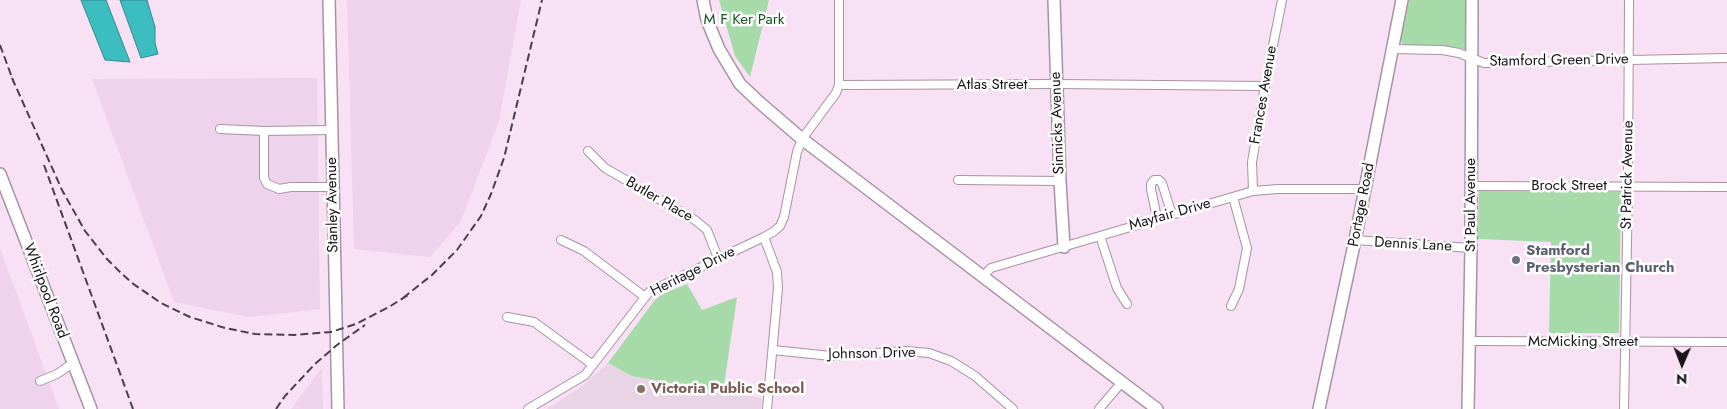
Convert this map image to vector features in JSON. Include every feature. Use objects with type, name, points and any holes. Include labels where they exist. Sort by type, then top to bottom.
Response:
[{"type":"street","name":"Stanley Avenue","points":[[330,0],[332,188],[338,409]]},
{"type":"street","points":[[703,0],[714,37],[730,68],[740,84],[759,102],[802,139],[1157,409]]},
{"type":"street","points":[[839,85],[840,0]]},
{"type":"street","name":"Sinnicks Avenue","points":[[1054,0],[1064,247]]},
{"type":"street","name":"Frances Avenue","points":[[1253,191],[1252,162],[1282,0]]},
{"type":"street","name":"Portage Road","points":[[1319,409],[1355,240],[1402,0]]},
{"type":"street","name":"St Paul Avenue","points":[[1468,409],[1472,186],[1472,0]]},
{"type":"street","name":"St Patrick Avenue","points":[[1624,409],[1629,0]]},
{"type":"street","name":"Stamford Green Drive","points":[[1392,49],[1442,50],[1459,53],[1484,63],[1727,58]]},
{"type":"street","name":"Atlas Street","points":[[839,85],[1056,84],[1265,86]]},
{"type":"street","name":"Heritage Drive","points":[[528,409],[570,385],[585,374],[594,365],[649,292],[670,280],[764,237],[780,226],[784,217],[797,152],[802,139],[836,93],[839,85]]},
{"type":"street","points":[[220,129],[264,131],[331,130]]},
{"type":"street","points":[[264,131],[264,178],[267,184],[279,189],[290,187],[332,188]]},
{"type":"street","name":"Butler Place","points":[[588,151],[605,168],[695,220],[707,230],[718,258]]},
{"type":"street","name":"Whirlpool Road","points":[[0,174],[90,409]]},
{"type":"street","points":[[958,180],[1060,181]]},
{"type":"street","points":[[1157,218],[1151,189],[1151,184],[1154,180],[1159,180],[1162,183],[1172,215]]},
{"type":"street","name":"Brock Street","points":[[1472,186],[1727,186]]},
{"type":"street","name":"Mayfair Drive","points":[[983,276],[990,268],[1253,191],[1278,189],[1365,189]]},
{"type":"street","points":[[1231,306],[1239,289],[1247,248],[1233,197]]},
{"type":"street","points":[[1100,236],[1116,288],[1127,304]]},
{"type":"street","points":[[764,237],[778,279],[767,409]]},
{"type":"street","points":[[561,240],[584,251],[645,297]]},
{"type":"street","name":"Dennis Lane","points":[[1355,240],[1471,248]]},
{"type":"street","points":[[507,317],[534,322],[594,365]]},
{"type":"street","name":"McMicking Street","points":[[1470,341],[1727,342]]},
{"type":"street","name":"Johnson Drive","points":[[773,350],[831,356],[906,351],[929,353],[951,362],[975,376],[1009,408]]},
{"type":"street","points":[[40,381],[57,374],[73,363]]},
{"type":"street","points":[[1099,409],[1122,382]]},
{"type":"shaded area","points":[[347,0],[521,0],[499,121],[461,221],[430,257],[354,249]]},
{"type":"shaded area","points":[[317,78],[320,309],[249,317],[174,302],[92,79]]},
{"type":"shaded area","points":[[0,248],[59,409],[0,409]]},
{"type":"shaded area","name":"Victoria Public School","points":[[608,363],[632,376],[762,398],[761,409],[547,409],[582,386]]},
{"type":"shaded area","points":[[322,368],[323,409],[291,409]]},
{"type":"green space","name":"M F Ker Park","points":[[719,0],[769,0],[750,77],[735,56]]},
{"type":"green space","points":[[1409,0],[1467,0],[1468,45],[1465,49],[1447,46],[1406,46],[1402,43],[1400,38]]},
{"type":"green space","points":[[1479,191],[1621,192],[1619,333],[1549,333],[1551,242],[1478,239]]},
{"type":"green space","points":[[687,284],[702,310],[737,297],[723,392],[632,376],[608,363],[654,301],[662,294]]},
{"type":"water","points":[[81,0],[106,0],[130,62],[105,60]]},
{"type":"water","points":[[120,0],[147,0],[155,27],[155,43],[158,54],[141,58]]},
{"type":"railway","points":[[403,298],[432,275],[457,250],[481,216],[504,158],[542,0]]},
{"type":"railway","points":[[0,45],[14,83]]},
{"type":"railway","points":[[12,78],[62,190],[85,231],[119,271],[132,283],[161,303],[190,317],[225,328],[255,334],[294,335],[331,332],[356,324],[408,295]]},
{"type":"railway","points":[[44,165],[133,409]]},
{"type":"railway","points":[[276,409],[285,396],[315,364],[365,325]]},
{"type":"place","name":"Stamford Presbysterian Church","points":[[1516,260]]},
{"type":"place","name":"Victoria Public School","points":[[641,389]]}]
